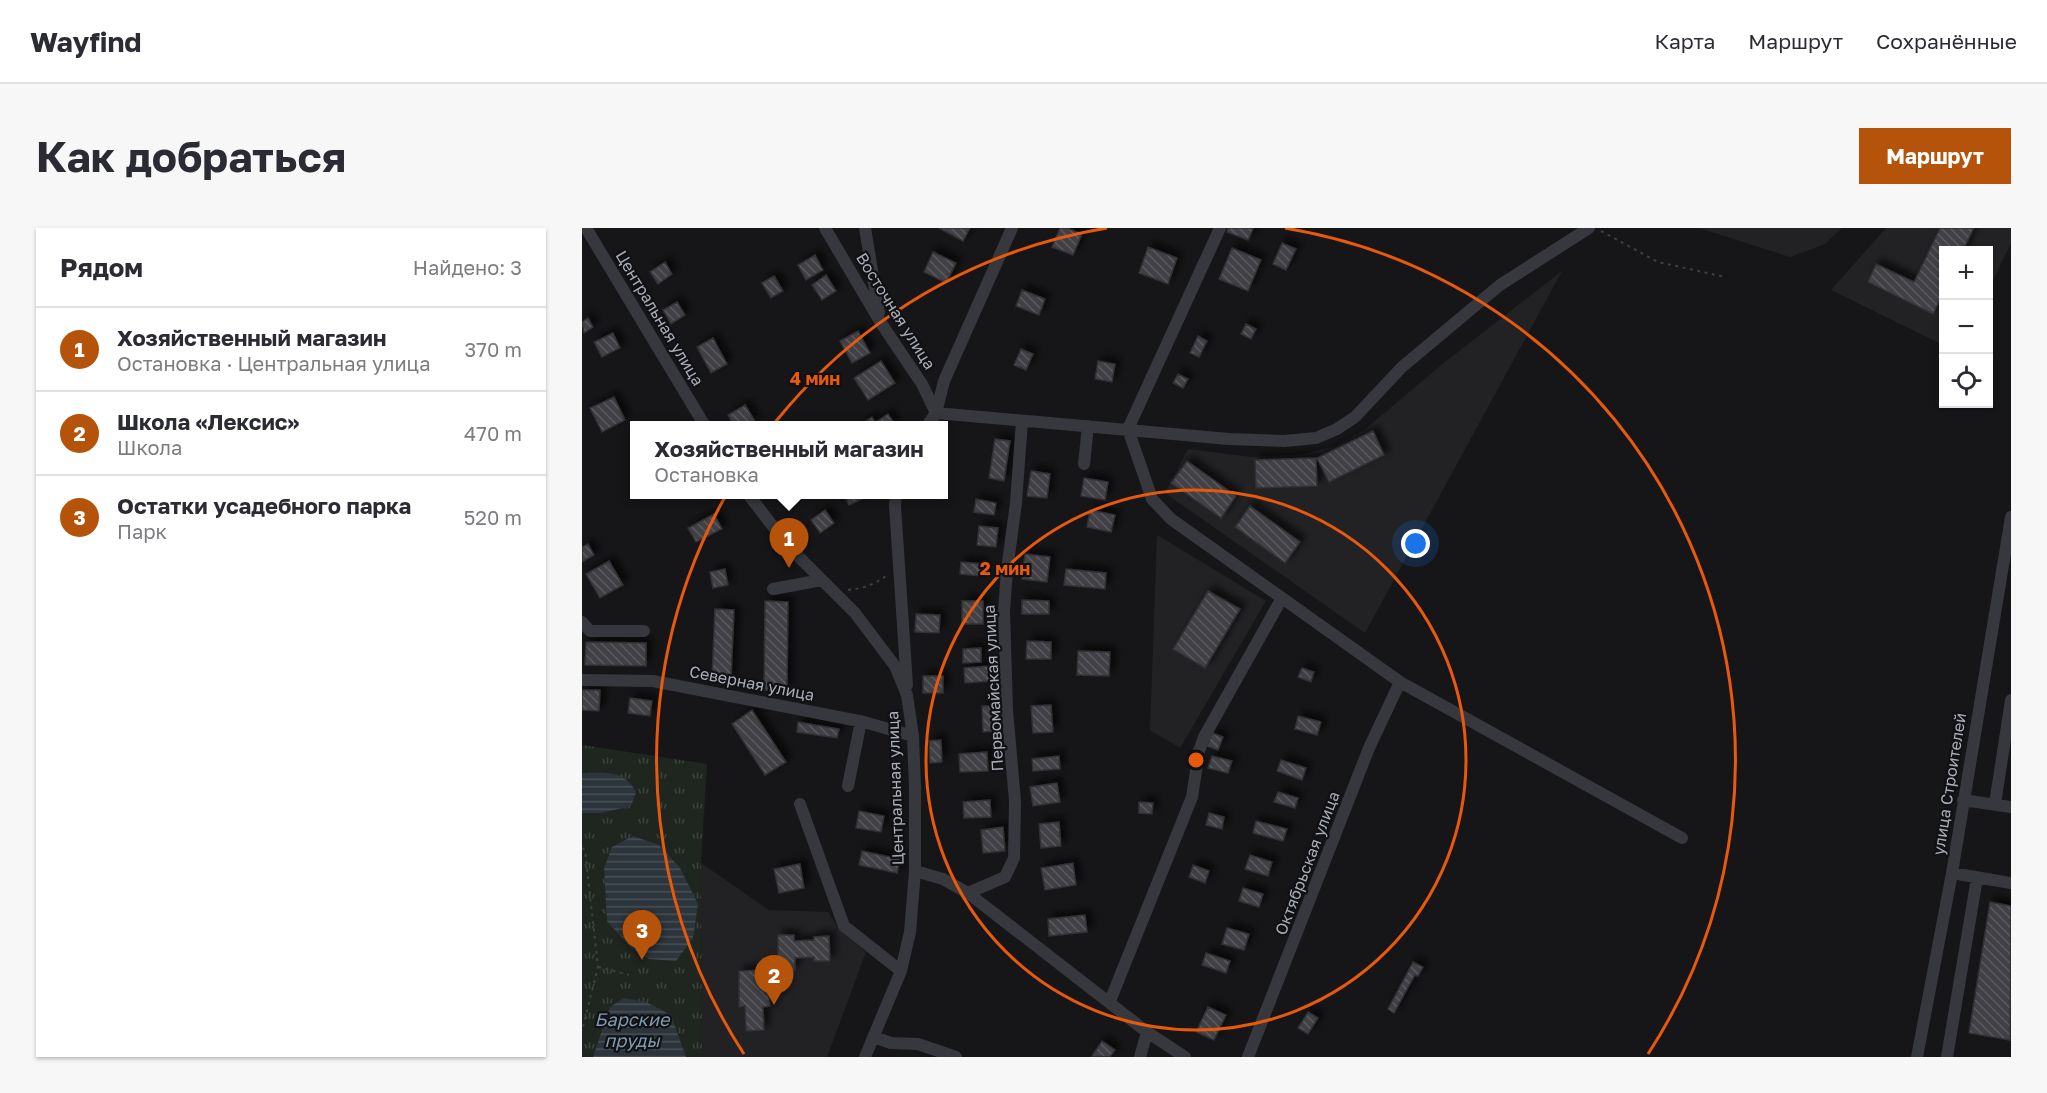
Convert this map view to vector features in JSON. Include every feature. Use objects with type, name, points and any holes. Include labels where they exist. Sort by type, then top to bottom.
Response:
[{"type":"street","name":"Центральная улица","points":[[586,228],[702,421]]},
{"type":"street","name":"Восточная улица","points":[[825,228],[881,323],[922,384],[936,413]]},
{"type":"street","points":[[865,228],[881,323]]},
{"type":"street","points":[[930,421],[936,413],[944,381],[1012,228]]},
{"type":"street","points":[[1221,228],[1128,429],[1152,499],[1171,519],[1400,682],[1682,838]]},
{"type":"street","points":[[936,413],[1229,439],[1284,441],[1316,438],[1337,429],[1355,417],[1402,367],[1500,285],[1589,228]]},
{"type":"street","name":"Первомайская улица","points":[[968,892],[1005,877],[1014,858],[1015,801],[1007,710],[1004,611],[1022,421]]},
{"type":"street","points":[[1084,464],[1088,426]]},
{"type":"street","name":"Центральная улица","points":[[751,499],[788,546],[855,614],[895,666],[907,695],[913,736],[915,871],[910,932],[901,971],[865,1057]]},
{"type":"street","points":[[896,499],[907,695]]},
{"type":"street","name":"улица Строителей","points":[[1917,1057],[1952,873],[2011,517]]},
{"type":"street","points":[[773,589],[822,580]]},
{"type":"street","points":[[1110,1001],[1192,797],[1199,751],[1204,737],[1282,598]]},
{"type":"street","points":[[582,622],[591,631],[644,632]]},
{"type":"street","name":"Северная улица","points":[[582,680],[653,681],[667,688],[861,721],[913,736]]},
{"type":"street","name":"Октябрьская улица","points":[[1248,1057],[1369,748],[1400,682]]},
{"type":"street","points":[[1995,804],[2011,700]]},
{"type":"street","points":[[848,786],[861,721]]},
{"type":"street","points":[[1963,800],[2011,807]]},
{"type":"street","points":[[800,804],[844,926],[884,955],[901,971]]},
{"type":"street","points":[[915,871],[943,879],[968,892],[1147,1032],[1185,1057]]},
{"type":"street","points":[[1952,873],[2011,883]]},
{"type":"street","points":[[1947,1057],[1977,878]]},
{"type":"street","points":[[1140,1057],[1147,1032]]},
{"type":"street","points":[[874,1038],[891,1043],[918,1044],[956,1057]]},
{"type":"path","points":[[1596,228],[1658,262],[1725,278]]},
{"type":"path","points":[[848,590],[864,588],[881,580],[892,571],[898,558]]},
{"type":"path","points":[[582,848],[585,849],[598,967],[582,1031]]},
{"type":"path","points":[[598,967],[629,975]]},
{"type":"shaded area","points":[[1699,228],[1842,228],[1825,244],[1790,257]]},
{"type":"shaded area","points":[[1886,228],[2011,228],[2011,243],[1993,281],[1993,246],[1939,246],[1939,343],[1831,290]]},
{"type":"shaded area","points":[[1562,271],[1365,633],[1165,493],[1188,449],[1251,457],[1303,454],[1335,446],[1364,430],[1445,362]]},
{"type":"shaded area","points":[[1157,535],[1266,601],[1180,748],[1150,730]]},
{"type":"shaded area","points":[[701,863],[769,910],[828,912],[839,929],[866,952],[827,1057],[702,1057]]},
{"type":"green space","points":[[582,745],[707,764],[701,863],[702,1057],[582,1057]]},
{"type":"water","points":[[582,773],[606,773],[626,779],[636,792],[631,806],[601,813],[582,813]]},
{"type":"water","name":"Барские пруды","points":[[633,836],[659,845],[680,868],[698,904],[693,938],[676,961],[649,959],[631,948],[607,921],[604,868],[612,847]]},
{"type":"water","name":"Барские пруды","points":[[624,998],[646,1002],[671,1015],[686,1057],[593,1057],[610,1007]]},
{"type":"building","points":[[939,228],[970,228],[963,241]]},
{"type":"building","points":[[1060,228],[1067,228],[1082,234],[1073,255],[1052,247]]},
{"type":"building","points":[[1228,228],[1253,229],[1248,240],[1227,232]]},
{"type":"building","points":[[1940,228],[1974,228],[1965,246],[1939,246],[1939,302],[1933,314],[1868,282],[1876,264],[1914,282]]},
{"type":"building","points":[[1282,243],[1296,249],[1286,270],[1273,264]]},
{"type":"building","points":[[1148,247],[1177,258],[1168,284],[1139,273]]},
{"type":"building","points":[[1232,248],[1261,260],[1248,291],[1219,279]]},
{"type":"building","points":[[933,252],[956,263],[946,283],[924,272]]},
{"type":"building","points":[[815,255],[823,270],[806,280],[798,265]]},
{"type":"building","points":[[665,262],[672,274],[658,284],[650,272]]},
{"type":"building","points":[[826,275],[836,291],[822,300],[812,285]]},
{"type":"building","points":[[774,276],[783,291],[771,298],[762,283]]},
{"type":"building","points":[[1022,290],[1045,299],[1039,315],[1016,306]]},
{"type":"building","points":[[677,302],[685,315],[671,324],[663,310]]},
{"type":"building","points":[[588,318],[593,327],[584,333],[582,322]]},
{"type":"building","points":[[1246,324],[1256,329],[1251,339],[1241,334]]},
{"type":"building","points":[[858,331],[870,353],[852,363],[840,341]]},
{"type":"building","points":[[613,333],[620,348],[602,357],[594,342]]},
{"type":"building","points":[[1198,336],[1207,341],[1199,357],[1190,353]]},
{"type":"building","points":[[713,338],[727,364],[711,373],[697,347]]},
{"type":"building","points":[[1021,349],[1033,354],[1026,370],[1014,365]]},
{"type":"building","points":[[881,361],[895,383],[868,400],[854,378]]},
{"type":"building","points":[[1098,361],[1115,364],[1112,382],[1095,379]]},
{"type":"building","points":[[1178,374],[1188,379],[1183,388],[1173,383]]},
{"type":"building","points":[[614,397],[625,420],[602,432],[590,408]]},
{"type":"building","points":[[745,405],[755,421],[731,421],[728,415]]},
{"type":"building","points":[[888,414],[893,421],[878,421]]},
{"type":"building","points":[[1373,431],[1384,455],[1329,482],[1317,458]]},
{"type":"building","points":[[995,439],[1010,441],[1004,481],[989,478]]},
{"type":"building","points":[[1316,458],[1317,486],[1256,488],[1255,460]]},
{"type":"building","points":[[1187,461],[1236,496],[1221,518],[1171,483]]},
{"type":"building","points":[[1031,471],[1050,474],[1047,498],[1027,496]]},
{"type":"building","points":[[1084,478],[1108,482],[1105,500],[1081,496]]},
{"type":"building","points":[[846,499],[862,499],[849,505]]},
{"type":"building","points":[[976,499],[996,503],[994,515],[974,512]]},
{"type":"building","points":[[1250,506],[1300,542],[1285,563],[1235,527]]},
{"type":"building","points":[[825,510],[834,523],[820,533],[811,520]]},
{"type":"building","points":[[1090,510],[1115,515],[1111,532],[1087,527]]},
{"type":"building","points":[[714,514],[722,529],[696,542],[688,528]]},
{"type":"building","points":[[979,526],[998,528],[996,547],[977,545]]},
{"type":"building","points":[[588,544],[594,555],[582,562],[582,547]]},
{"type":"building","points":[[1025,554],[1050,557],[1047,582],[1022,579]]},
{"type":"building","points":[[609,561],[623,585],[600,598],[586,574]]},
{"type":"building","points":[[961,562],[983,564],[982,576],[960,574]]},
{"type":"building","points":[[725,569],[728,585],[713,588],[710,572]]},
{"type":"building","points":[[1066,569],[1106,573],[1105,589],[1064,585]]},
{"type":"building","points":[[1208,591],[1240,609],[1205,668],[1173,649]]},
{"type":"building","points":[[1022,600],[1049,601],[1049,614],[1022,614]]},
{"type":"building","points":[[765,601],[788,602],[787,690],[764,690]]},
{"type":"building","points":[[962,601],[983,601],[983,624],[962,624]]},
{"type":"building","points":[[715,609],[734,610],[731,679],[712,678]]},
{"type":"building","points":[[916,614],[940,615],[939,633],[915,632]]},
{"type":"building","points":[[1027,641],[1051,642],[1051,659],[1026,659]]},
{"type":"building","points":[[586,642],[646,643],[646,666],[585,665]]},
{"type":"building","points":[[981,648],[981,662],[963,663],[963,649]]},
{"type":"building","points":[[1078,651],[1110,652],[1109,676],[1077,675]]},
{"type":"building","points":[[990,666],[991,681],[965,683],[964,668]]},
{"type":"building","points":[[1302,668],[1314,672],[1311,682],[1298,677]]},
{"type":"building","points":[[923,676],[943,676],[943,693],[923,693]]},
{"type":"building","points":[[582,690],[600,690],[599,711],[582,710]]},
{"type":"building","points":[[630,698],[652,701],[650,716],[628,713]]},
{"type":"building","points":[[1051,705],[1053,732],[1033,733],[1031,706]]},
{"type":"building","points":[[982,706],[996,706],[997,731],[983,732]]},
{"type":"building","points":[[752,710],[786,762],[765,775],[732,724]]},
{"type":"building","points":[[1298,716],[1321,722],[1317,735],[1295,729]]},
{"type":"building","points":[[798,722],[839,729],[837,738],[797,732]]},
{"type":"building","points":[[1212,733],[1223,737],[1218,750],[1207,746]]},
{"type":"building","points":[[941,740],[942,762],[930,763],[929,741]]},
{"type":"building","points":[[987,752],[988,771],[960,772],[959,754]]},
{"type":"building","points":[[1059,756],[1060,769],[1033,771],[1032,759]]},
{"type":"building","points":[[1212,756],[1232,761],[1228,773],[1208,768]]},
{"type":"building","points":[[1281,760],[1306,768],[1302,780],[1277,771]]},
{"type":"building","points":[[1057,783],[1060,802],[1033,806],[1030,787]]},
{"type":"building","points":[[1278,792],[1298,798],[1295,808],[1274,802]]},
{"type":"building","points":[[990,800],[991,817],[964,818],[963,802]]},
{"type":"building","points":[[1139,802],[1153,803],[1152,814],[1139,813]]},
{"type":"building","points":[[859,811],[884,816],[881,832],[856,828]]},
{"type":"building","points":[[1209,813],[1224,817],[1222,829],[1206,825]]},
{"type":"building","points":[[1256,821],[1287,829],[1283,841],[1253,833]]},
{"type":"building","points":[[1059,822],[1061,846],[1041,848],[1039,824]]},
{"type":"building","points":[[1003,827],[1005,851],[983,853],[981,830]]},
{"type":"building","points":[[862,851],[900,859],[897,873],[859,865]]},
{"type":"building","points":[[1250,855],[1272,862],[1268,876],[1245,869]]},
{"type":"building","points":[[1073,863],[1076,885],[1045,890],[1041,868]]},
{"type":"building","points":[[800,864],[804,888],[779,893],[774,869]]},
{"type":"building","points":[[1193,865],[1209,871],[1205,883],[1189,877]]},
{"type":"building","points":[[1243,888],[1263,894],[1259,907],[1239,901]]},
{"type":"building","points":[[1990,902],[2011,906],[2010,1040],[1969,1033]]},
{"type":"building","points":[[1085,915],[1087,932],[1049,936],[1048,919]]},
{"type":"building","points":[[1227,928],[1249,934],[1244,950],[1222,944]]},
{"type":"building","points":[[778,935],[794,935],[794,941],[814,940],[814,937],[829,936],[830,961],[814,961],[814,957],[795,958],[795,970],[782,972],[779,977],[778,995],[769,996],[770,1006],[763,1007],[764,1030],[746,1031],[745,1006],[739,1007],[739,971],[770,970],[770,974],[773,974],[776,967],[781,965],[778,962]]},
{"type":"building","points":[[1206,953],[1230,961],[1226,973],[1202,965]]},
{"type":"building","points":[[1413,962],[1423,967],[1418,976],[1415,975],[1394,1013],[1388,1009]]},
{"type":"building","points":[[1208,1007],[1226,1015],[1214,1040],[1196,1032]]},
{"type":"building","points":[[1308,1012],[1318,1018],[1308,1034],[1298,1028]]},
{"type":"building","points":[[1102,1041],[1115,1050],[1110,1057],[1092,1056]]},
{"type":"place","name":"Хозяйственный магазин","points":[[789,568]]},
{"type":"place","name":"Остатки усадебного парка","points":[[642,960]]},
{"type":"place","name":"Школа «Лексис»","points":[[774,1005]]}]
